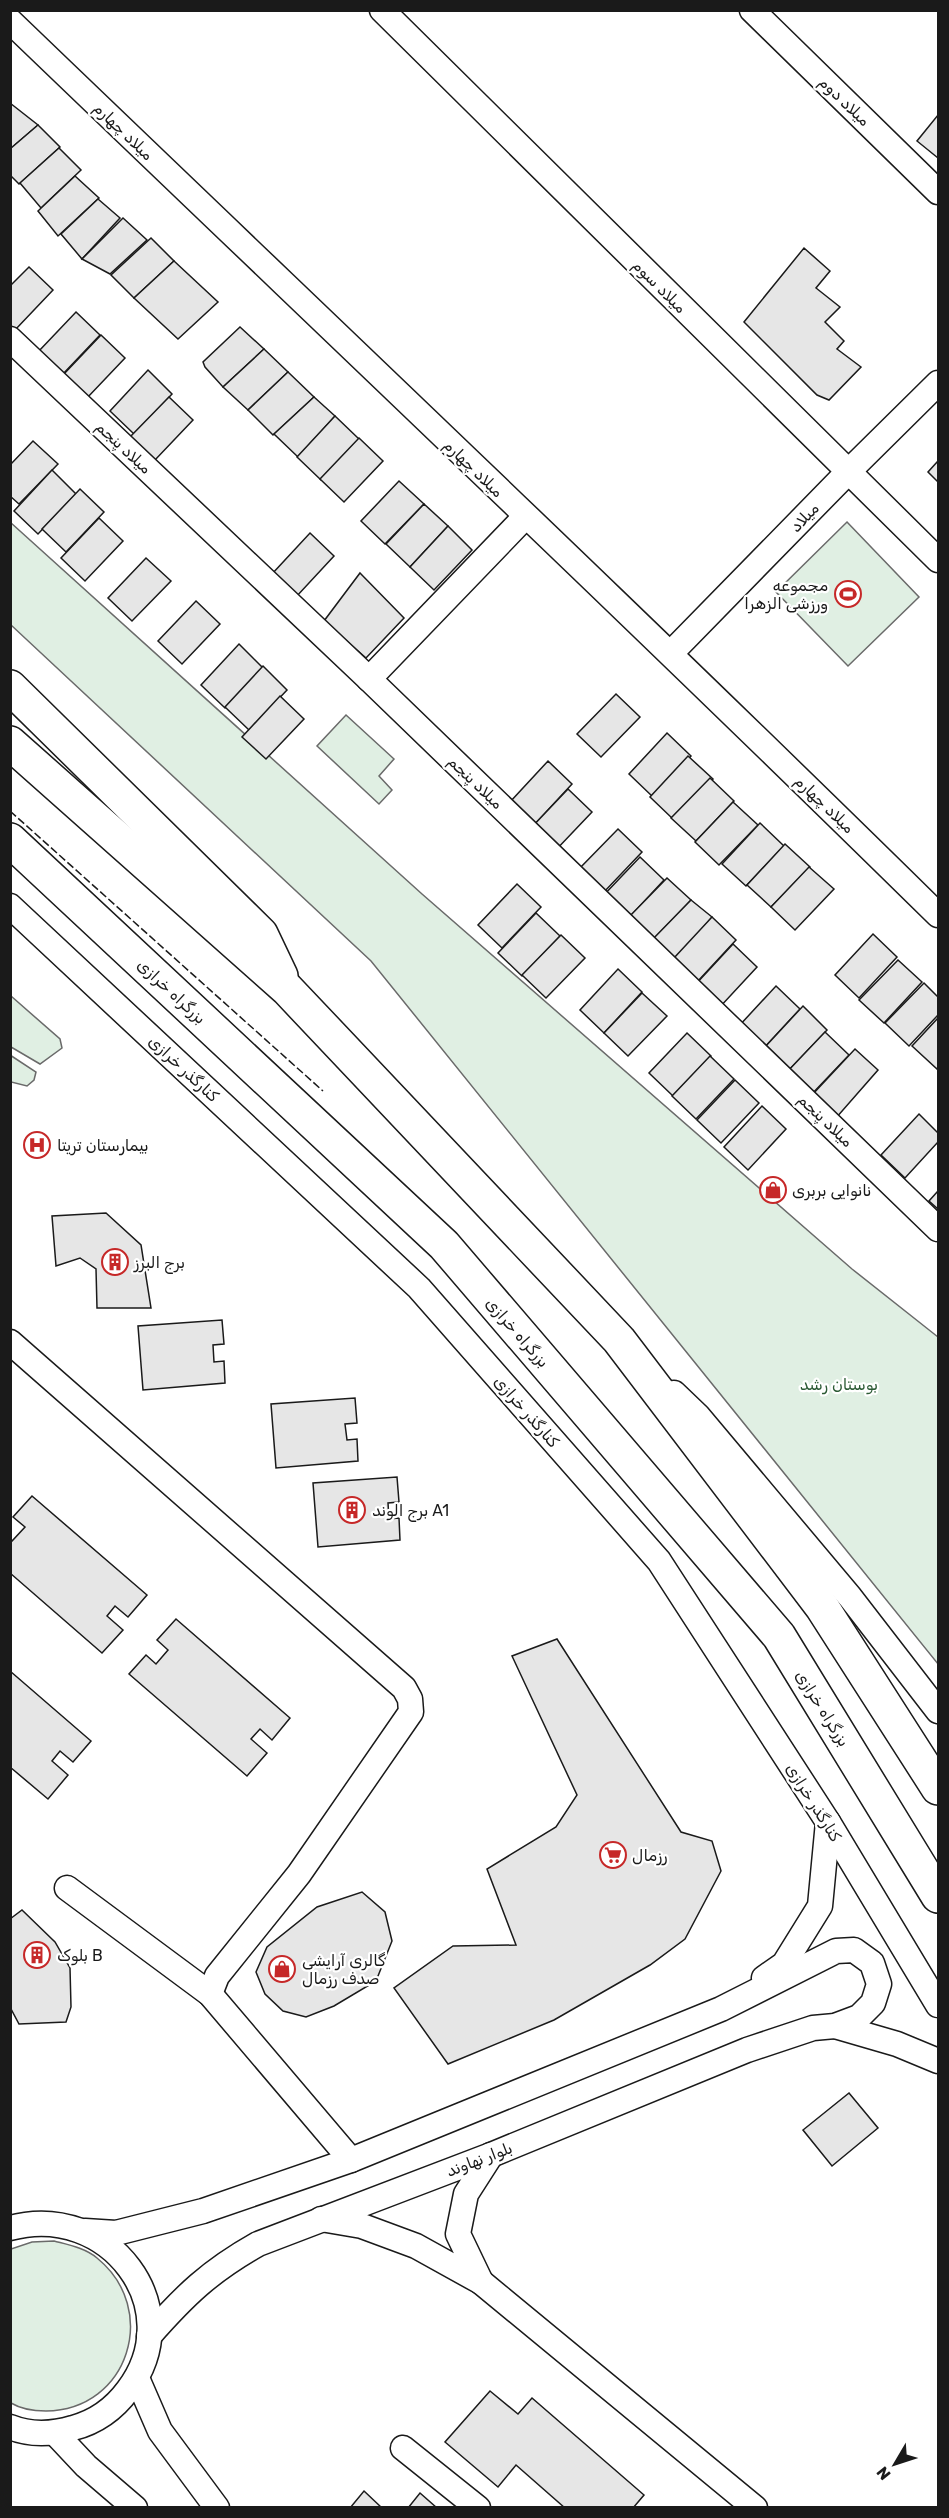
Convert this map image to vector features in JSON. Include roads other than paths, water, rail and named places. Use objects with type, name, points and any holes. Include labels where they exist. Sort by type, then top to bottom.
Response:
[{"type":"highway","points":[[10,687],[261,933],[287,989]]},
{"type":"highway","points":[[10,743],[287,989],[619,1340],[822,1607],[939,1788]]},
{"type":"highway","name":"بزرگراه خرازی","points":[[10,840],[444,1245],[779,1636],[939,1896]]},
{"type":"street","name":"میلاد سوم","points":[[382,10],[939,560]]},
{"type":"street","name":"میلاد دوم","points":[[752,10],[939,192]]},
{"type":"street","name":"میلاد چهارم","points":[[10,21],[525,517],[671,653],[939,915]]},
{"type":"street","name":"میلاد پنجم","points":[[10,339],[369,679],[939,1229]]},
{"type":"street","name":"میلاد","points":[[671,653],[848,472],[939,383]]},
{"type":"street","points":[[369,679],[525,517]]},
{"type":"street","name":"کنارگذر خرازی","points":[[10,906],[418,1287],[659,1561],[828,1822],[939,2005]]},
{"type":"street","points":[[619,1340],[698,1416],[849,1597],[939,1711]]},
{"type":"street","points":[[10,1342],[404,1688],[410,1699],[411,1712],[378,1762],[299,1874],[217,1976],[210,1994]]},
{"type":"street","points":[[721,2009],[784,1964],[820,1906],[828,1822]]},
{"type":"street","points":[[67,1888],[210,1994],[351,2160]]},
{"type":"street","points":[[10,2228],[30,2223],[58,2223],[85,2231],[116,2233],[203,2211],[351,2160],[721,2009],[836,1951],[854,1950],[872,1963],[879,1984],[873,2003],[860,2017],[835,2026]]},
{"type":"street","points":[[835,2026],[897,2044],[939,2061]]},
{"type":"street","name":"بلوار نهاوند","points":[[149,2336],[180,2300],[222,2264],[258,2244],[321,2218],[491,2155],[747,2050],[813,2028],[835,2026]]},
{"type":"street","points":[[481,2282],[458,2234],[466,2194],[491,2155]]},
{"type":"street","points":[[321,2218],[363,2226],[416,2246],[481,2282],[755,2508]]},
{"type":"street","points":[[10,2427],[20,2431],[55,2433],[88,2424],[116,2405],[137,2378],[145,2357],[149,2336],[146,2303],[134,2273],[112,2248],[85,2231]]},
{"type":"street","points":[[137,2378],[160,2432],[217,2508]]},
{"type":"street","points":[[55,2433],[86,2466],[135,2508]]},
{"type":"street","points":[[402,2448],[478,2508]]},
{"type":"place","name":"مجموعه ورزشی الزهرا","points":[[848,594]]},
{"type":"place","name":"بیمارستان تریتا","points":[[37,1145]]},
{"type":"place","name":"نانوایی بربری","points":[[773,1190]]},
{"type":"place","name":"برج البرز","points":[[115,1262]]},
{"type":"place","name":"برج الوند A1","points":[[352,1510]]},
{"type":"place","name":"رزمال","points":[[613,1855]]},
{"type":"place","name":"بلوک B","points":[[37,1955]]},
{"type":"place","name":"گالری آرایشی صدف رزمال","points":[[282,1969]]},
{"type":"park label","name":"بوستان رشد","points":[[839,1384]]}]
